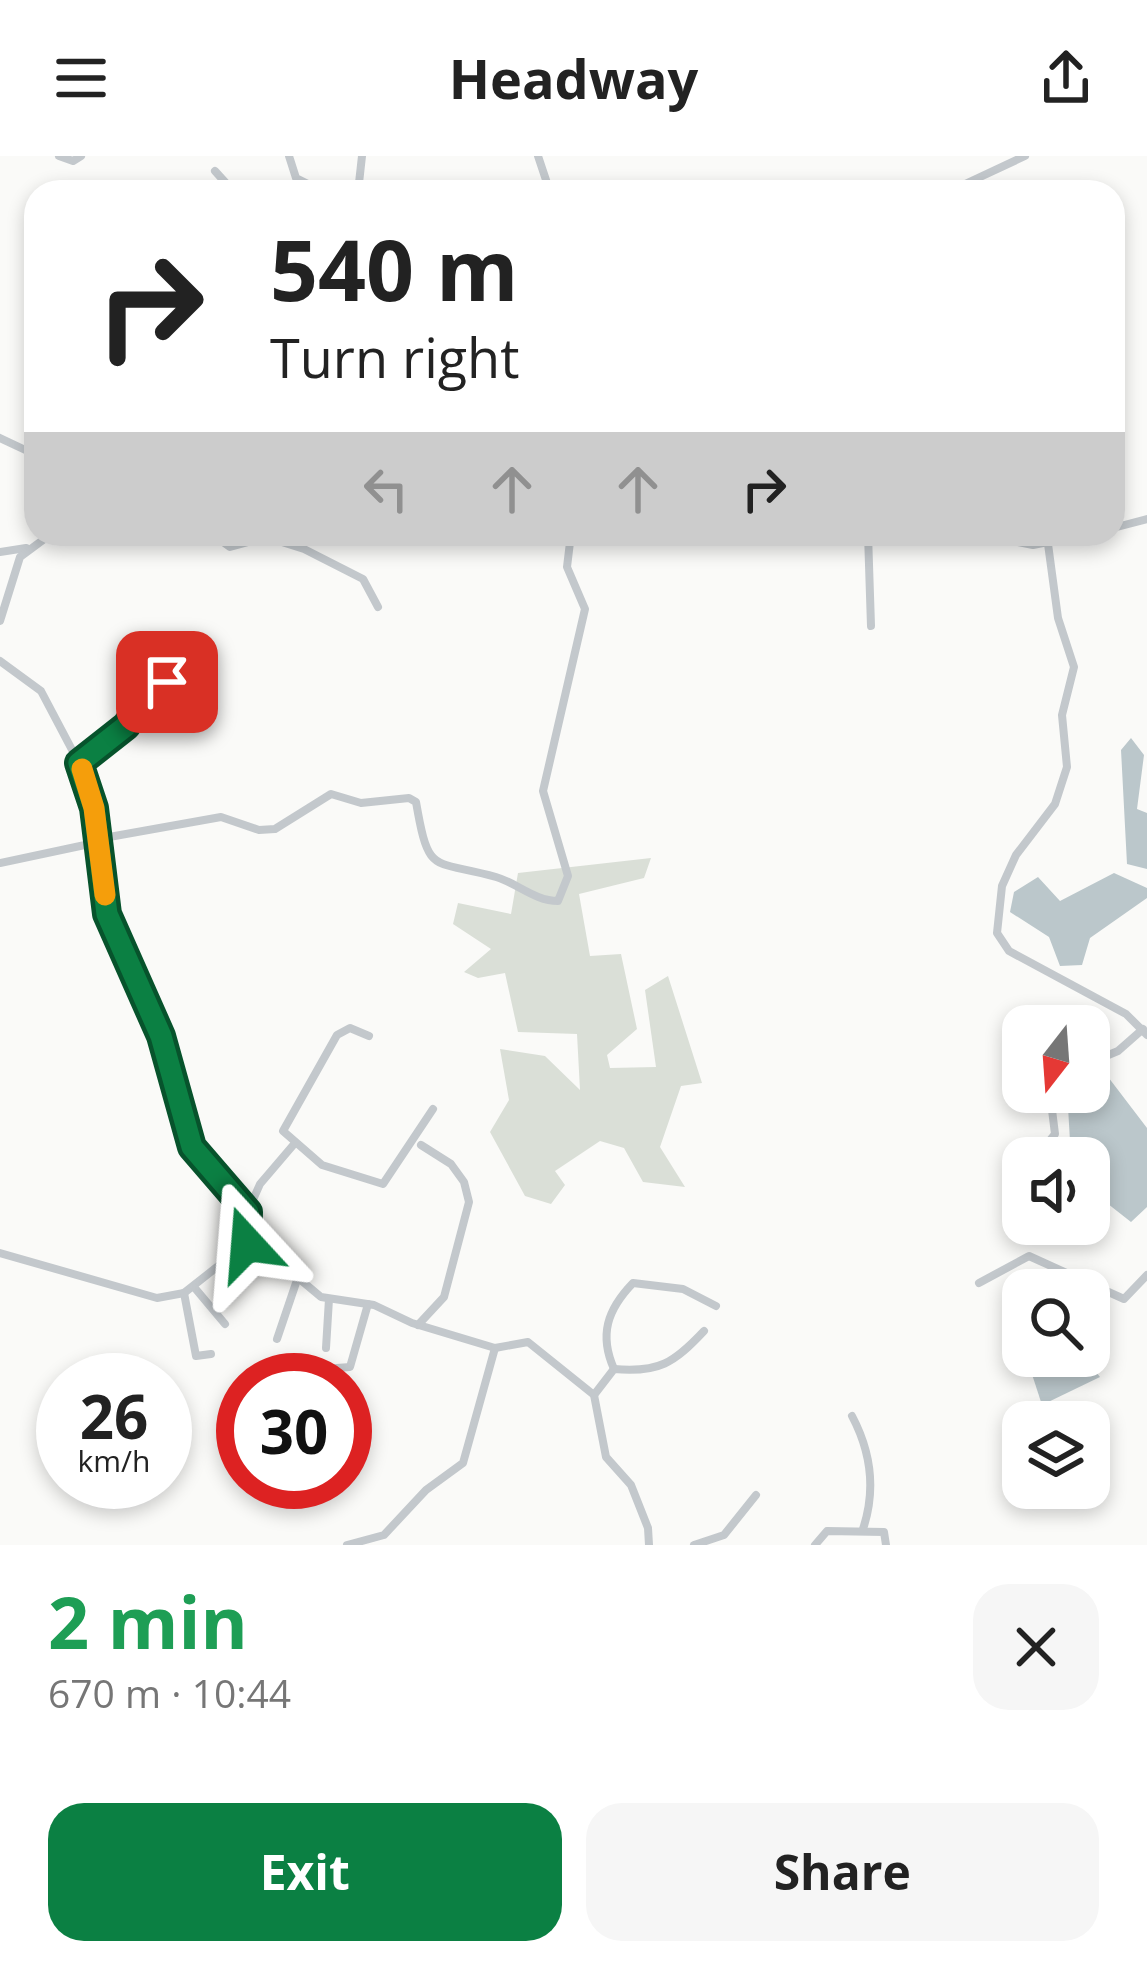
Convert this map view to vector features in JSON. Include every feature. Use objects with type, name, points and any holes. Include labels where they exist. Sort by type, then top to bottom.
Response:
[{"type":"street","points":[[59,156],[74,161],[81,156]]},
{"type":"street","points":[[983,180],[1025,156]]},
{"type":"street","points":[[215,171],[223,180]]},
{"type":"street","points":[[2,552],[31,546]]},
{"type":"street","points":[[294,546],[362,579],[378,607]]},
{"type":"street","points":[[0,863],[221,817],[259,830],[275,829],[331,794],[361,803],[409,798],[416,802],[426,851],[446,868],[497,877],[558,901],[568,876],[543,791],[585,608],[568,567],[570,546]]},
{"type":"street","points":[[868,546],[871,626]]},
{"type":"street","points":[[1048,546],[1058,618],[1074,667],[1061,715],[1067,767],[1055,804],[1008,871],[997,905],[997,933],[1009,951],[1126,1014],[1145,1032],[1110,1054]]},
{"type":"street","points":[[0,621],[15,567],[28,548]]},
{"type":"street","points":[[2,552],[15,567]]},
{"type":"street","points":[[0,661],[41,691],[79,763],[99,841],[107,914],[161,1036],[192,1147],[248,1212]]},
{"type":"street","points":[[79,763],[126,726],[152,690],[167,682]]},
{"type":"street","points":[[369,1036],[356,1029],[341,1030],[312,1071],[308,1094],[282,1128],[295,1143],[322,1166],[383,1184],[433,1109]]},
{"type":"street","points":[[295,1143],[260,1184],[248,1212],[247,1244],[253,1258],[284,1266],[329,1299],[368,1304],[495,1348],[522,1341],[533,1344],[594,1395],[606,1456],[631,1485],[649,1528],[649,1545]]},
{"type":"street","points":[[418,1325],[444,1297],[469,1202],[451,1164],[421,1145]]},
{"type":"street","points":[[0,1252],[129,1294],[157,1298],[189,1290],[247,1244]]},
{"type":"street","points":[[979,1283],[1029,1256],[1124,1299],[1147,1275]]},
{"type":"street","points":[[277,1339],[297,1278]]},
{"type":"street","points":[[614,1369],[604,1344],[606,1325],[633,1283],[683,1289],[716,1306]]},
{"type":"street","points":[[189,1290],[225,1324]]},
{"type":"street","points":[[189,1290],[196,1356],[212,1354]]},
{"type":"street","points":[[326,1348],[329,1299]]},
{"type":"street","points":[[354,1353],[368,1304]]},
{"type":"street","points":[[614,1369],[661,1369],[704,1331]]},
{"type":"street","points":[[347,1545],[384,1535],[426,1490],[463,1463],[495,1348]]},
{"type":"street","points":[[594,1395],[614,1369]]},
{"type":"street","points":[[852,1416],[864,1438],[872,1487],[863,1529]]},
{"type":"street","points":[[694,1545],[724,1535],[756,1495]]},
{"type":"street","points":[[815,1545],[827,1531],[863,1529],[884,1532],[886,1545]]},
{"type":"shaded area","points":[[1131,738],[1144,755],[1137,809],[1147,813],[1147,869],[1127,864],[1121,750]]},
{"type":"shaded area","points":[[651,858],[644,878],[579,894],[590,956],[621,954],[637,1029],[607,1055],[610,1068],[656,1067],[645,990],[668,976],[702,1083],[681,1086],[660,1147],[685,1187],[643,1182],[624,1148],[600,1141],[555,1171],[565,1185],[551,1204],[525,1196],[490,1132],[509,1100],[500,1049],[545,1056],[580,1090],[577,1034],[518,1032],[505,973],[478,978],[464,972],[491,949],[453,924],[458,903],[511,914],[518,873]]},
{"type":"shaded area","points":[[1114,873],[1147,888],[1147,898],[1090,938],[1082,965],[1060,966],[1049,937],[1010,912],[1014,892],[1038,877],[1060,901]]},
{"type":"shaded area","points":[[1110,1079],[1147,1128],[1147,1207],[1131,1222],[1110,1206],[1110,1137],[1070,1137],[1068,1113],[1110,1113]]},
{"type":"shaded area","points":[[1033,1377],[1100,1377],[1050,1401],[1041,1401]]},
{"type":"slow traffic","points":[[82,769],[94,808],[105,895]]},
{"type":"route","points":[[167,682],[152,690],[126,726],[79,763],[94,808],[110,921],[161,1036],[195,1154],[248,1212],[247,1244]]}]
